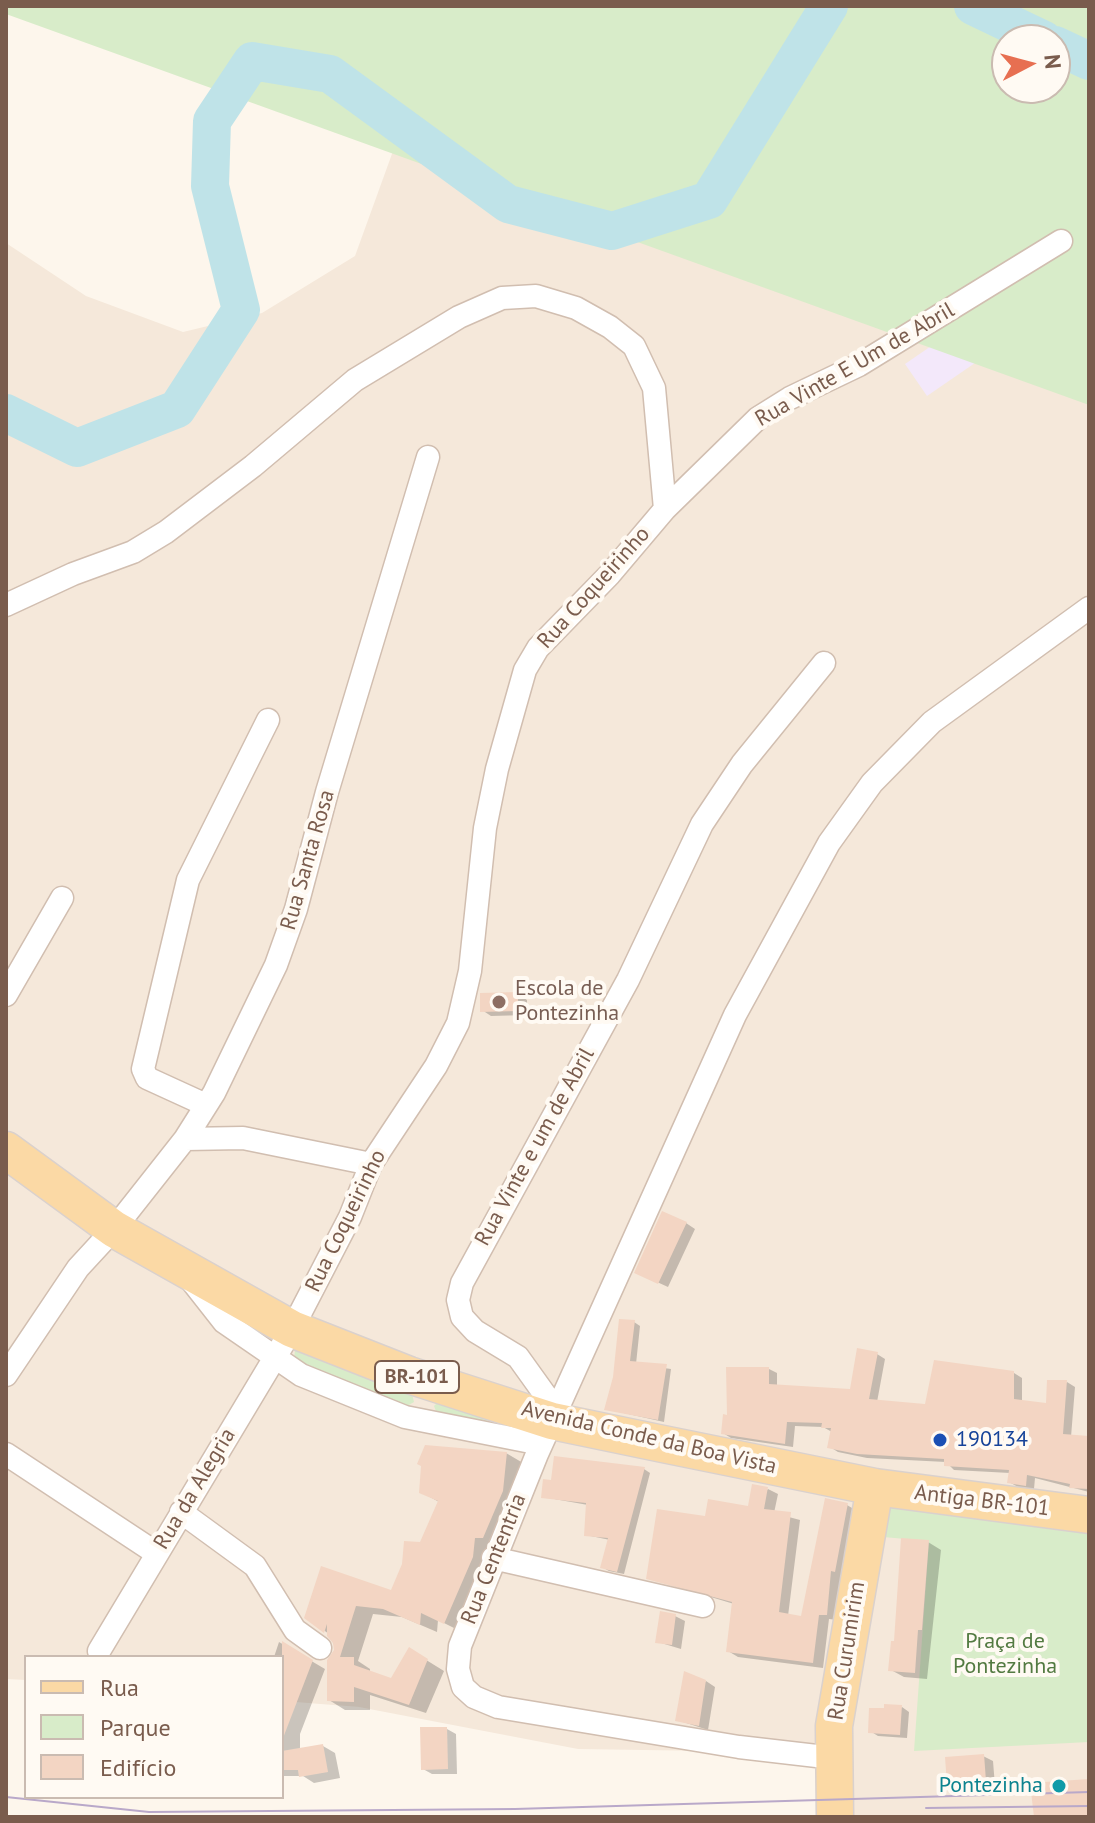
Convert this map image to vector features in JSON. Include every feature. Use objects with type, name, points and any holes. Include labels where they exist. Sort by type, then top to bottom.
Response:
[{"type":"main road","name":"Avenida Conde da Boa Vista","points":[[6,1150],[114,1229],[177,1263],[283,1343],[434,1383],[550,1425],[875,1487]]},
{"type":"main road","name":"Antiga BR-101","points":[[875,1487],[1089,1515]]},
{"type":"main road","name":"Rua Curumirim","points":[[835,1817],[834,1726],[875,1487]]},
{"type":"street","name":"Rua Vinte E Um de Abril","points":[[665,509],[758,418],[790,398],[859,365],[1061,241]]},
{"type":"street","name":"Rua Coqueirinho","points":[[6,605],[73,574],[133,552],[166,532],[253,466],[355,380],[459,317],[502,298],[536,296],[576,308],[610,327],[634,346],[654,388],[665,509],[610,574],[538,648],[525,670],[513,706],[485,828],[465,999],[436,1066],[371,1164],[350,1217],[283,1343]]},
{"type":"street","name":"Rua Santa Rosa","points":[[6,1375],[78,1268],[114,1229],[185,1139],[206,1105],[265,990],[296,909],[327,792],[428,457]]},
{"type":"street","name":"Rua Cententria","points":[[834,1758],[739,1747],[498,1707],[474,1697],[463,1687],[458,1669],[460,1646],[493,1558],[550,1425],[735,1015],[829,843],[872,783],[932,722],[1089,608]]},
{"type":"street","name":"Rua Vinte e um de Abril","points":[[550,1425],[518,1357],[475,1331],[462,1317],[458,1300],[462,1283],[628,980],[702,824],[742,764],[824,663]]},
{"type":"street","points":[[206,1105],[147,1078],[143,1069],[188,880],[268,720]]},
{"type":"street","points":[[6,995],[62,898]]},
{"type":"street","points":[[185,1139],[243,1138],[371,1164]]},
{"type":"street","points":[[283,1343],[301,1375],[420,1421],[550,1425]]},
{"type":"street","name":"Rua da Alegria","points":[[99,1651],[283,1343]]},
{"type":"street","points":[[420,1421],[434,1383]]},
{"type":"street","points":[[6,1454],[156,1553]]},
{"type":"street","points":[[181,1512],[255,1566],[295,1630],[320,1648]]},
{"type":"street","points":[[493,1558],[703,1606]]},
{"type":"shaded area","points":[[401,129],[1089,155],[1089,1801],[1072,1817],[842,1817],[842,1753],[578,1749],[359,1707],[284,1701],[284,1655],[24,1655],[24,1680],[6,1679],[6,243],[86,296],[183,332],[262,313],[355,256]]},
{"type":"shaded area","points":[[1033,276],[1055,308],[927,396],[905,364]]},
{"type":"green space","points":[[6,6],[1089,6],[1089,405],[6,14]]},
{"type":"green space","points":[[295,1350],[412,1394],[414,1402],[407,1406],[294,1359]]},
{"type":"green space","points":[[438,1402],[517,1430],[514,1435],[436,1411],[434,1406]]},
{"type":"green space","name":"Praça de Pontezinha","points":[[887,1506],[1089,1534],[1089,1742],[914,1751],[929,1541],[883,1537]]},
{"type":"building","name":"Escola de Pontezinha","points":[[518,992],[518,1011],[480,1012],[480,993]]},
{"type":"building","points":[[662,1211],[687,1222],[658,1284],[634,1273]]},
{"type":"building","points":[[619,1319],[635,1320],[630,1361],[667,1364],[658,1420],[604,1410],[613,1377]]},
{"type":"building","points":[[857,1348],[878,1352],[869,1399],[925,1404],[934,1360],[1014,1371],[1014,1399],[1046,1403],[1047,1380],[1067,1380],[1063,1434],[1089,1436],[1089,1489],[1069,1488],[1070,1484],[1027,1475],[1026,1486],[1007,1483],[1009,1470],[944,1466],[944,1459],[857,1454],[827,1448],[831,1428],[821,1428],[822,1423],[787,1422],[785,1444],[721,1434],[723,1414],[727,1415],[726,1367],[769,1367],[769,1384],[850,1389]]},
{"type":"building","points":[[425,1445],[507,1452],[503,1491],[483,1538],[475,1538],[473,1557],[444,1624],[421,1613],[420,1625],[383,1609],[356,1606],[340,1657],[354,1657],[354,1665],[391,1678],[409,1647],[428,1659],[409,1705],[354,1687],[354,1702],[327,1701],[327,1660],[334,1650],[333,1643],[327,1636],[327,1624],[324,1633],[304,1618],[321,1566],[391,1590],[402,1564],[404,1541],[420,1542],[438,1501],[419,1493],[421,1466],[417,1464]]},
{"type":"building","points":[[554,1456],[645,1467],[617,1572],[600,1568],[608,1538],[584,1536],[586,1503],[541,1498],[543,1479],[551,1480]]},
{"type":"building","points":[[752,1484],[768,1487],[764,1509],[791,1512],[779,1612],[801,1616],[825,1498],[848,1503],[835,1572],[831,1571],[827,1615],[819,1615],[813,1663],[726,1652],[732,1602],[646,1579],[657,1509],[705,1516],[708,1499],[748,1506]]},
{"type":"building","points":[[901,1538],[929,1540],[922,1630],[918,1630],[915,1673],[888,1671],[891,1641],[894,1641]]},
{"type":"building","points":[[660,1611],[676,1614],[672,1645],[655,1643]]},
{"type":"building","points":[[282,1641],[313,1660],[284,1735],[284,1655]]},
{"type":"building","points":[[684,1671],[706,1680],[699,1726],[675,1721]]},
{"type":"building","points":[[884,1704],[902,1705],[900,1735],[868,1733],[869,1708],[884,1708]]},
{"type":"building","points":[[420,1727],[447,1727],[448,1769],[421,1770]]},
{"type":"building","points":[[323,1744],[328,1772],[299,1777],[298,1770],[284,1770],[284,1751]]},
{"type":"building","points":[[984,1754],[986,1781],[947,1785],[945,1757]]},
{"type":"building","points":[[1089,1779],[1089,1817],[1034,1817],[1030,1783]]},
{"type":"waterway","points":[[6,413],[77,448],[177,409],[241,310],[210,186],[212,121],[252,61],[330,74],[508,204],[612,231],[709,200],[829,6]]},
{"type":"waterway","points":[[973,6],[1011,24]]},
{"type":"waterway","points":[[1071,53],[1089,61]]},
{"type":"tram line","points":[[25,1799],[149,1812],[515,1809],[1089,1792]]},
{"type":"tram line","points":[[6,1797],[24,1799]]},
{"type":"tram line","points":[[926,1808],[1089,1806]]},
{"type":"place","name":"Escola de Pontezinha","points":[[499,1002]]},
{"type":"place","name":"190134","points":[[940,1440]]},
{"type":"place","name":"Pontezinha","points":[[1059,1786]]}]
